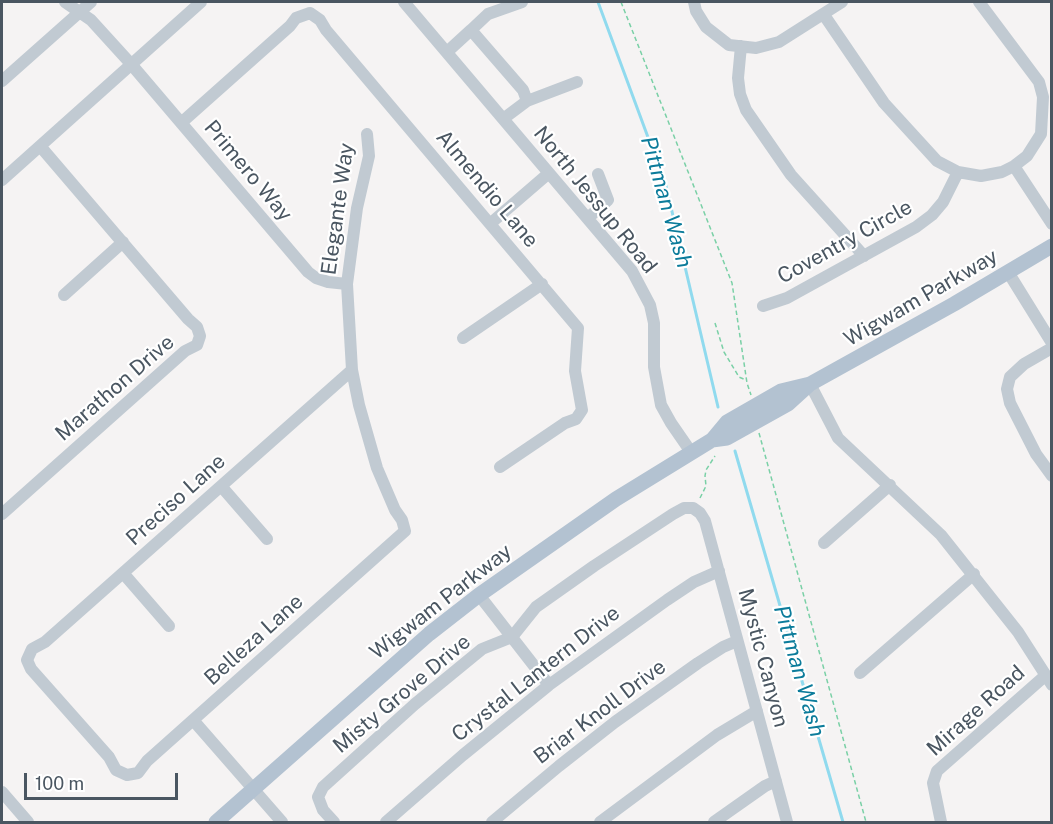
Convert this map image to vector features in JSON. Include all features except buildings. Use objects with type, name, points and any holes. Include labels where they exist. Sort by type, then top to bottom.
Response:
[{"type":"main road","name":"Wigwam Parkway","points":[[216,822],[429,634],[479,595],[616,499],[712,440],[727,422],[781,391],[810,384],[1052,246]]},
{"type":"street","name":"Primero Way","points":[[65,2],[91,20],[131,64],[308,272],[328,282],[347,284]]},
{"type":"street","points":[[2,81],[91,2]]},
{"type":"street","points":[[2,180],[201,2]]},
{"type":"street","name":"North Jessup Road","points":[[404,2],[632,271],[650,305],[654,323],[654,367],[661,405],[670,423],[691,452]]},
{"type":"street","points":[[447,52],[488,14],[522,2]]},
{"type":"street","points":[[694,2],[696,11],[706,27],[729,45],[756,48],[779,42],[842,2]]},
{"type":"street","points":[[824,15],[884,103],[937,161],[958,172],[981,176],[1002,172],[1027,156],[1041,134],[1047,117],[1039,82],[979,2]]},
{"type":"street","name":"Almendio Lane","points":[[181,123],[290,26],[296,18],[310,13],[320,20],[326,30],[578,328],[575,371],[582,411],[576,419],[565,423],[500,467]]},
{"type":"street","points":[[471,30],[523,90],[527,101]]},
{"type":"street","points":[[741,46],[738,78],[740,94],[746,110],[791,175],[864,256]]},
{"type":"street","points":[[503,119],[527,101],[577,82]]},
{"type":"street","name":"Elegante Way","points":[[367,134],[369,156],[357,208],[347,284],[352,370],[376,468],[394,510],[402,520],[405,531]]},
{"type":"street","name":"Marathon Drive","points":[[2,514],[185,351],[196,345],[200,336],[197,327],[40,146]]},
{"type":"street","points":[[1014,166],[1052,224]]},
{"type":"street","name":"Coventry Circle","points":[[763,306],[787,298],[916,227],[932,215],[943,202],[958,172]]},
{"type":"street","points":[[491,223],[549,173]]},
{"type":"street","points":[[588,218],[603,202],[608,200],[598,174]]},
{"type":"street","points":[[64,294],[123,242]]},
{"type":"street","points":[[1008,272],[1052,343]]},
{"type":"street","points":[[463,338],[542,284]]},
{"type":"street","points":[[1052,348],[1024,364],[1010,377],[1007,389],[1010,403],[1036,454],[1052,476]]},
{"type":"street","name":"Preciso Lane","points":[[127,775],[116,770],[109,757],[31,669],[27,660],[32,649],[45,642],[352,370]]},
{"type":"street","points":[[810,384],[838,438],[942,535],[975,574],[1018,632],[1049,680]]},
{"type":"street","points":[[824,543],[890,485]]},
{"type":"street","points":[[221,486],[267,539]]},
{"type":"street","name":"Misty Grove Drive","points":[[334,822],[323,810],[318,797],[323,787],[415,704],[483,649],[512,637],[536,607],[594,566],[673,514],[684,508],[694,509]]},
{"type":"street","name":"Mystic Canyon","points":[[694,509],[705,521],[787,822]]},
{"type":"street","name":"Belleza Lane","points":[[127,775],[138,772],[147,761],[405,531]]},
{"type":"street","name":"Crystal Lantern Drive","points":[[387,822],[549,685],[667,600],[694,582],[719,571]]},
{"type":"street","points":[[123,573],[169,626]]},
{"type":"street","points":[[861,673],[975,574]]},
{"type":"street","points":[[479,595],[549,685]]},
{"type":"street","name":"Briar Knoll Drive","points":[[492,822],[624,716],[698,663],[737,641]]},
{"type":"street","name":"Mirage Road","points":[[941,822],[933,783],[937,771],[1049,680]]},
{"type":"street","points":[[600,822],[717,735],[757,711]]},
{"type":"street","points":[[193,720],[282,822]]},
{"type":"street","points":[[714,822],[776,781]]},
{"type":"street","points":[[2,792],[28,822]]},
{"type":"path","points":[[621,2],[732,283],[747,381],[752,399]]},
{"type":"path","points":[[715,323],[724,352],[739,377],[747,381]]},
{"type":"path","points":[[758,431],[866,822]]},
{"type":"path","points":[[694,509],[706,486],[706,470],[715,456]]},
{"type":"waterway","name":"Pittman Wash","points":[[598,2],[666,186],[718,407]]},
{"type":"waterway","name":"Pittman Wash","points":[[735,451],[843,822]]}]
